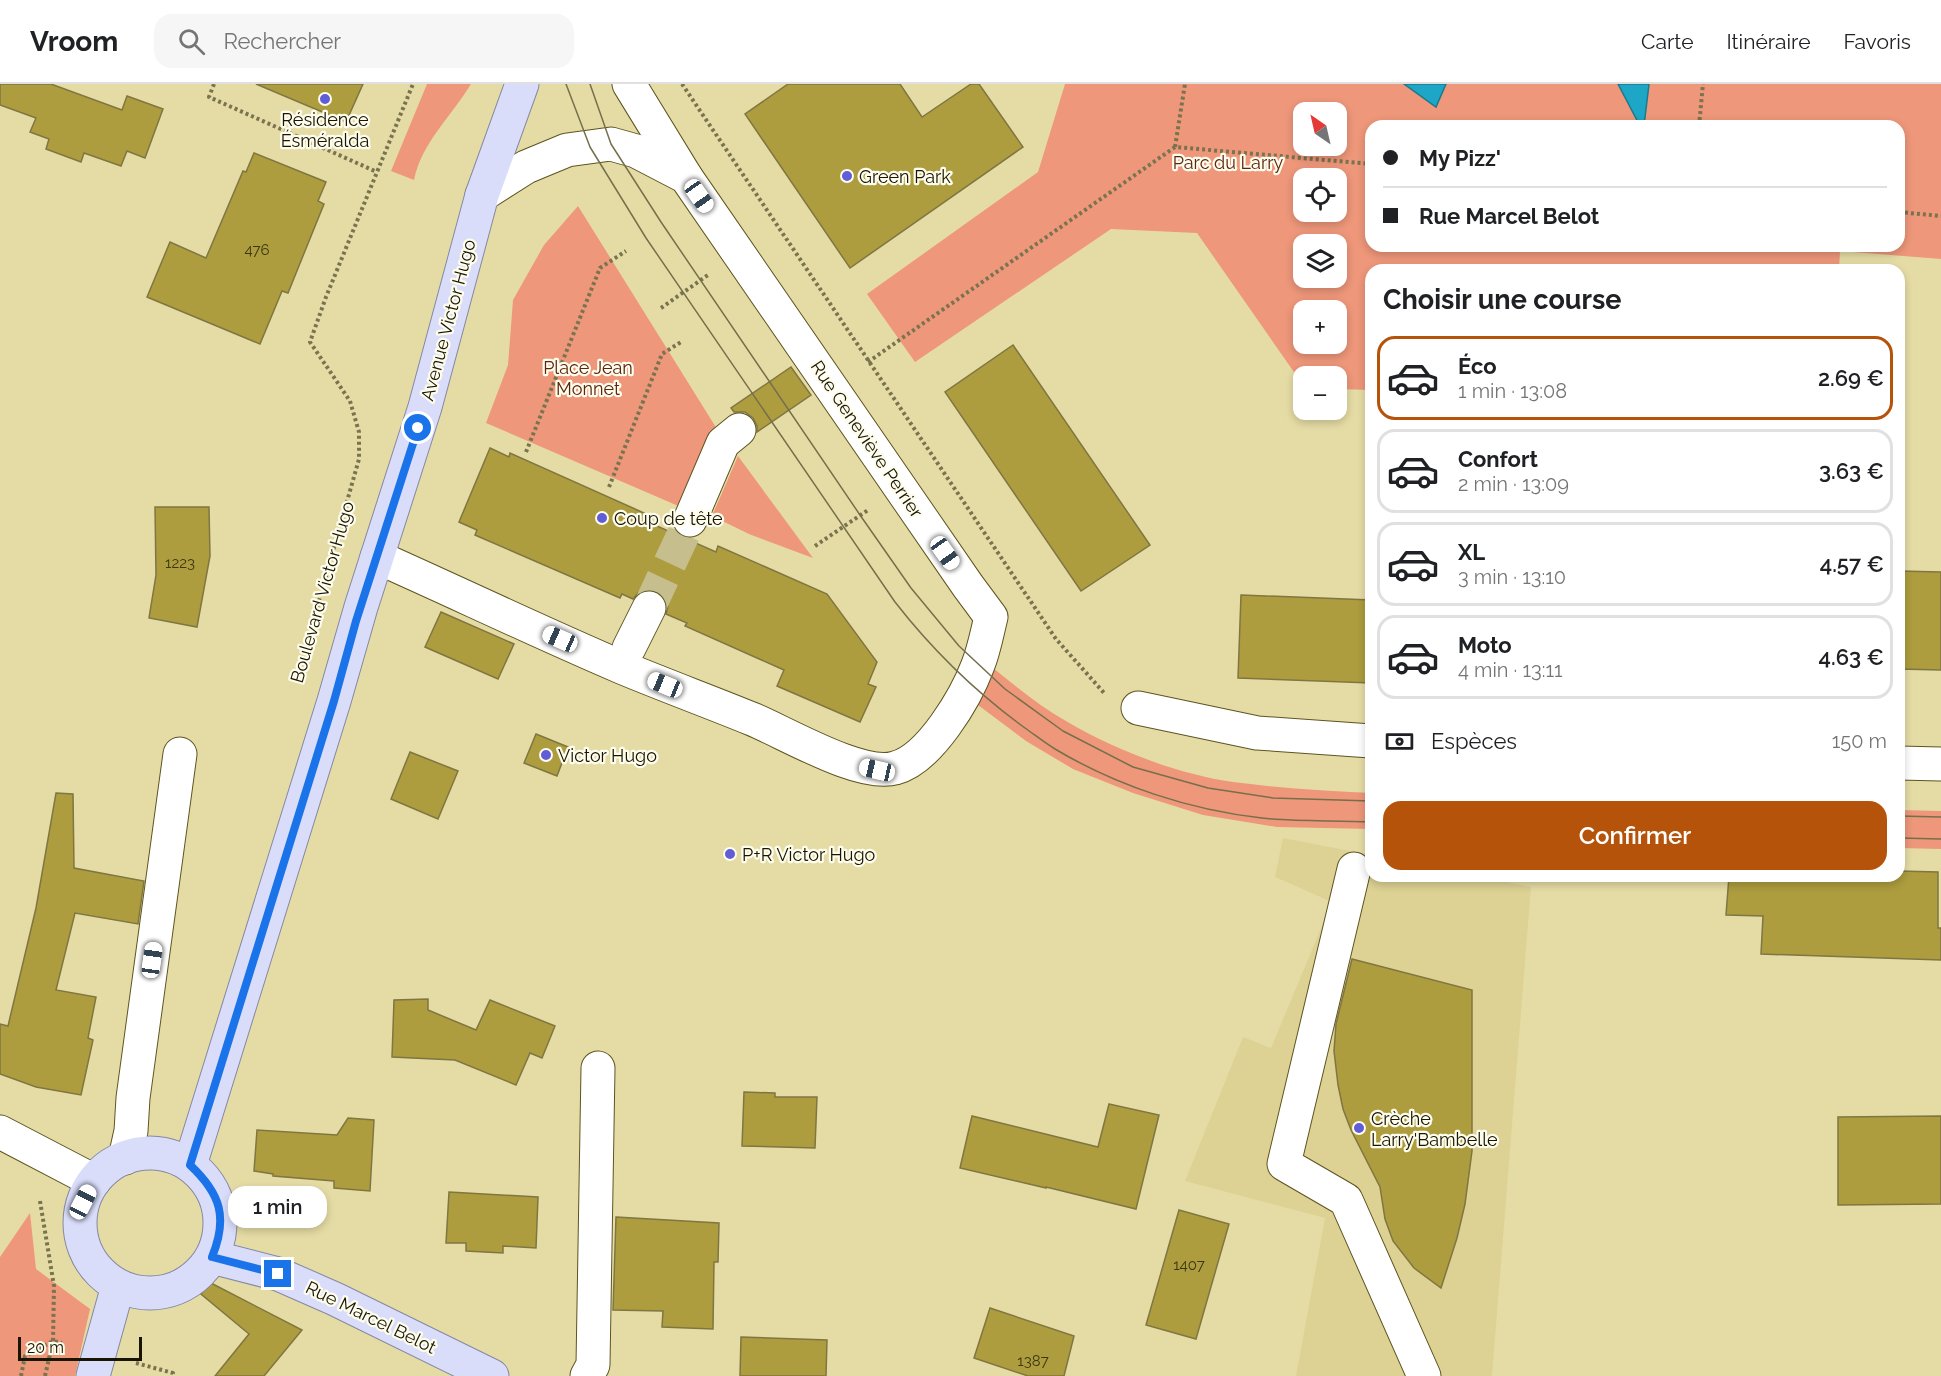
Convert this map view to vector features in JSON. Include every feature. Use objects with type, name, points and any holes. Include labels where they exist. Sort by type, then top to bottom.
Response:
[{"type":"main road","name":"Avenue Victor Hugo","points":[[377,557],[425,407],[482,195],[522,84]]},
{"type":"main road","points":[[190,1165],[319,753],[377,557]]},
{"type":"main road","points":[[147,1153],[170,1156],[190,1165],[205,1179],[216,1197],[221,1217],[220,1238],[212,1257],[199,1274],[181,1287],[160,1293],[138,1293],[118,1286],[98,1271],[86,1251],[80,1227],[83,1202],[94,1181],[108,1167],[125,1158],[147,1153]]},
{"type":"main road","name":"Rue Marcel Belot","points":[[212,1257],[278,1274],[492,1376]]},
{"type":"main road","points":[[96,1365],[118,1286]]},
{"type":"street","name":"Rue Geneviève Perrier","points":[[377,557],[621,667],[754,720],[852,764],[877,770],[894,769],[915,759],[939,735],[970,683],[979,664],[991,617],[686,177],[629,84]]},
{"type":"street","name":"Rue Geneviève Perrier","points":[[482,195],[526,167],[567,150],[611,144],[636,151],[686,177]]},
{"type":"street","points":[[690,520],[723,443],[740,430]]},
{"type":"street","points":[[629,648],[649,608]]},
{"type":"street","points":[[1123,704],[1257,733],[1365,741]]},
{"type":"street","points":[[125,1158],[131,1131],[133,1098],[180,754]]},
{"type":"street","points":[[1905,763],[1941,764]]},
{"type":"street","points":[[1354,869],[1284,1164],[1346,1200],[1424,1376]]},
{"type":"street","points":[[587,1376],[593,1365],[598,1068]]},
{"type":"street","points":[[0,1132],[94,1181]]},
{"type":"path","points":[[214,84],[209,97],[377,172]]},
{"type":"path","name":"Boulevard Victor Hugo","points":[[294,689],[359,459],[359,432],[350,400],[310,342],[326,297],[413,84]]},
{"type":"path","points":[[682,84],[1056,639],[1123,704]]},
{"type":"path","points":[[1175,147],[1185,84]]},
{"type":"path","points":[[1700,120],[1703,84]]},
{"type":"path","points":[[869,362],[1175,147],[1365,163]]},
{"type":"path","points":[[1905,213],[1941,216]]},
{"type":"path","points":[[526,452],[600,268],[626,251]]},
{"type":"path","points":[[661,308],[713,271]]},
{"type":"path","points":[[609,487],[662,354],[681,342]]},
{"type":"path","points":[[815,546],[874,506]]},
{"type":"path","points":[[40,1201],[54,1286],[53,1341],[45,1376]]},
{"type":"path","points":[[53,1341],[96,1365]]},
{"type":"path","points":[[21,1376],[25,1356],[53,1341]]},
{"type":"shaded area","name":"Crèche Larry'Bambelle","points":[[1283,838],[1365,854],[1365,882],[1506,882],[1531,887],[1492,1376],[1296,1376],[1325,1218],[1185,1181],[1243,1037],[1271,1048],[1332,902],[1275,877]]},
{"type":"green space","points":[[427,84],[471,84],[430,142],[414,180],[391,171]]},
{"type":"green space","name":"Parc du Larry","points":[[1065,84],[1941,84],[1941,259],[1853,252],[1905,252],[1905,120],[1365,120],[1365,252],[1840,252],[1839,264],[1365,264],[1365,390],[1347,389],[1347,366],[1293,366],[1293,371],[1197,233],[1111,229],[915,362],[867,294],[1038,172]]},
{"type":"green space","name":"Place Jean Monnet","points":[[578,206],[717,429],[683,508],[486,423],[508,365],[513,300],[544,245]]},
{"type":"green space","points":[[738,456],[813,558],[749,534],[712,516]]},
{"type":"green space","points":[[988,664],[1036,701],[1085,732],[1168,767],[1233,782],[1365,793],[1365,829],[1277,827],[1203,815],[1133,793],[1073,769],[1026,741],[974,702]]},
{"type":"green space","points":[[1905,810],[1941,811],[1941,849],[1905,848]]},
{"type":"green space","points":[[30,1213],[36,1269],[90,1309],[75,1376],[0,1376],[0,1257]]},
{"type":"water","points":[[1404,84],[1446,84],[1436,107]]},
{"type":"water","points":[[1618,84],[1649,84],[1645,120],[1637,120]]},
{"type":"building","points":[[0,84],[51,84],[122,110],[127,96],[163,109],[145,158],[127,151],[121,166],[84,153],[81,162],[46,149],[49,139],[30,132],[36,118],[0,105]]},
{"type":"building","name":"Résidence Ésméralda","points":[[256,84],[363,84],[346,122]]},
{"type":"building","points":[[788,84],[900,84],[922,117],[971,84],[979,84],[1023,147],[850,268],[745,114]]},
{"type":"building","points":[[254,153],[326,182],[318,201],[324,204],[288,293],[282,291],[260,344],[147,297],[170,242],[206,258],[243,171],[246,172]]},
{"type":"building","points":[[1013,345],[1150,545],[1081,591],[945,392]]},
{"type":"building","points":[[791,367],[811,395],[757,432],[753,418],[745,412],[734,412],[731,408]]},
{"type":"building","points":[[490,448],[509,457],[510,453],[653,517],[650,523],[716,552],[718,546],[827,594],[877,662],[868,684],[876,687],[860,722],[777,686],[784,670],[685,626],[687,623],[666,614],[668,606],[665,598],[657,591],[647,589],[639,592],[633,599],[622,594],[620,598],[475,535],[477,530],[459,522]]},
{"type":"building","points":[[155,507],[209,507],[210,556],[197,627],[149,618],[156,575]]},
{"type":"building","points":[[1905,571],[1941,572],[1941,670],[1905,669]]},
{"type":"building","points":[[1241,595],[1365,600],[1365,683],[1238,678]]},
{"type":"building","points":[[441,612],[514,644],[498,679],[425,647]]},
{"type":"building","name":"Victor Hugo","points":[[536,734],[568,747],[557,776],[524,763]]},
{"type":"building","points":[[410,752],[458,771],[438,819],[391,799]]},
{"type":"building","points":[[56,793],[73,794],[74,868],[144,881],[138,924],[75,913],[56,990],[96,997],[88,1038],[93,1040],[81,1095],[36,1087],[0,1074],[0,1024],[8,1026],[36,908]]},
{"type":"building","points":[[1905,871],[1938,872],[1938,928],[1941,928],[1941,960],[1761,954],[1763,916],[1726,915],[1729,882],[1905,882]]},
{"type":"building","points":[[1352,959],[1472,990],[1472,1151],[1465,1204],[1441,1288],[1414,1268],[1393,1241],[1385,1219],[1380,1187],[1343,1109],[1334,1051],[1336,1024]]},
{"type":"building","points":[[428,999],[428,1010],[476,1030],[490,1000],[555,1026],[542,1058],[530,1053],[516,1085],[455,1060],[392,1057],[394,1000]]},
{"type":"building","points":[[744,1092],[775,1093],[775,1097],[817,1097],[815,1148],[742,1146]]},
{"type":"building","points":[[1109,1104],[1159,1115],[1136,1209],[960,1168],[972,1116],[1098,1147]]},
{"type":"building","points":[[1941,1116],[1941,1204],[1838,1205],[1838,1117]]},
{"type":"building","points":[[348,1118],[374,1120],[370,1191],[334,1188],[334,1181],[273,1176],[273,1174],[254,1171],[257,1130],[337,1135]]},
{"type":"building","points":[[449,1192],[538,1197],[536,1248],[503,1246],[503,1253],[466,1251],[466,1243],[446,1243]]},
{"type":"building","points":[[1179,1210],[1229,1224],[1196,1339],[1146,1325]]},
{"type":"building","points":[[616,1217],[719,1223],[718,1262],[714,1262],[713,1329],[662,1327],[663,1311],[613,1310]]},
{"type":"building","points":[[209,1282],[302,1330],[264,1376],[215,1376],[249,1334],[201,1294]]},
{"type":"building","points":[[990,1308],[1074,1336],[1064,1376],[1028,1376],[974,1358]]},
{"type":"building","points":[[741,1337],[827,1340],[826,1376],[740,1376]]},
{"type":"tunnel","points":[[649,608],[690,520]]},
{"type":"tram line","points":[[566,84],[590,147],[646,238],[895,602],[925,638],[972,685],[1006,714],[1055,749],[1129,785],[1181,802],[1235,814],[1289,820],[1365,822]]},
{"type":"tram line","points":[[590,84],[611,144],[661,222],[860,515],[911,588],[959,646],[1005,689],[1063,731],[1133,767],[1208,788],[1273,798],[1365,801]]},
{"type":"tram line","points":[[1905,816],[1941,817]]},
{"type":"tram line","points":[[1905,838],[1941,839]]},
{"type":"place","name":"Résidence Ésméralda","points":[[325,99]]},
{"type":"place","name":"Green Park","points":[[847,176]]},
{"type":"place","name":"Coup de tête","points":[[602,518]]},
{"type":"place","name":"Victor Hugo","points":[[546,755]]},
{"type":"place","name":"P+R Victor Hugo","points":[[730,854]]},
{"type":"place","name":"Crèche Larry'Bambelle","points":[[1359,1128]]},
{"type":"route","points":[[278,1274],[212,1257],[220,1238],[221,1217],[216,1197],[205,1179],[190,1165],[334,701],[356,621],[418,428]]}]
